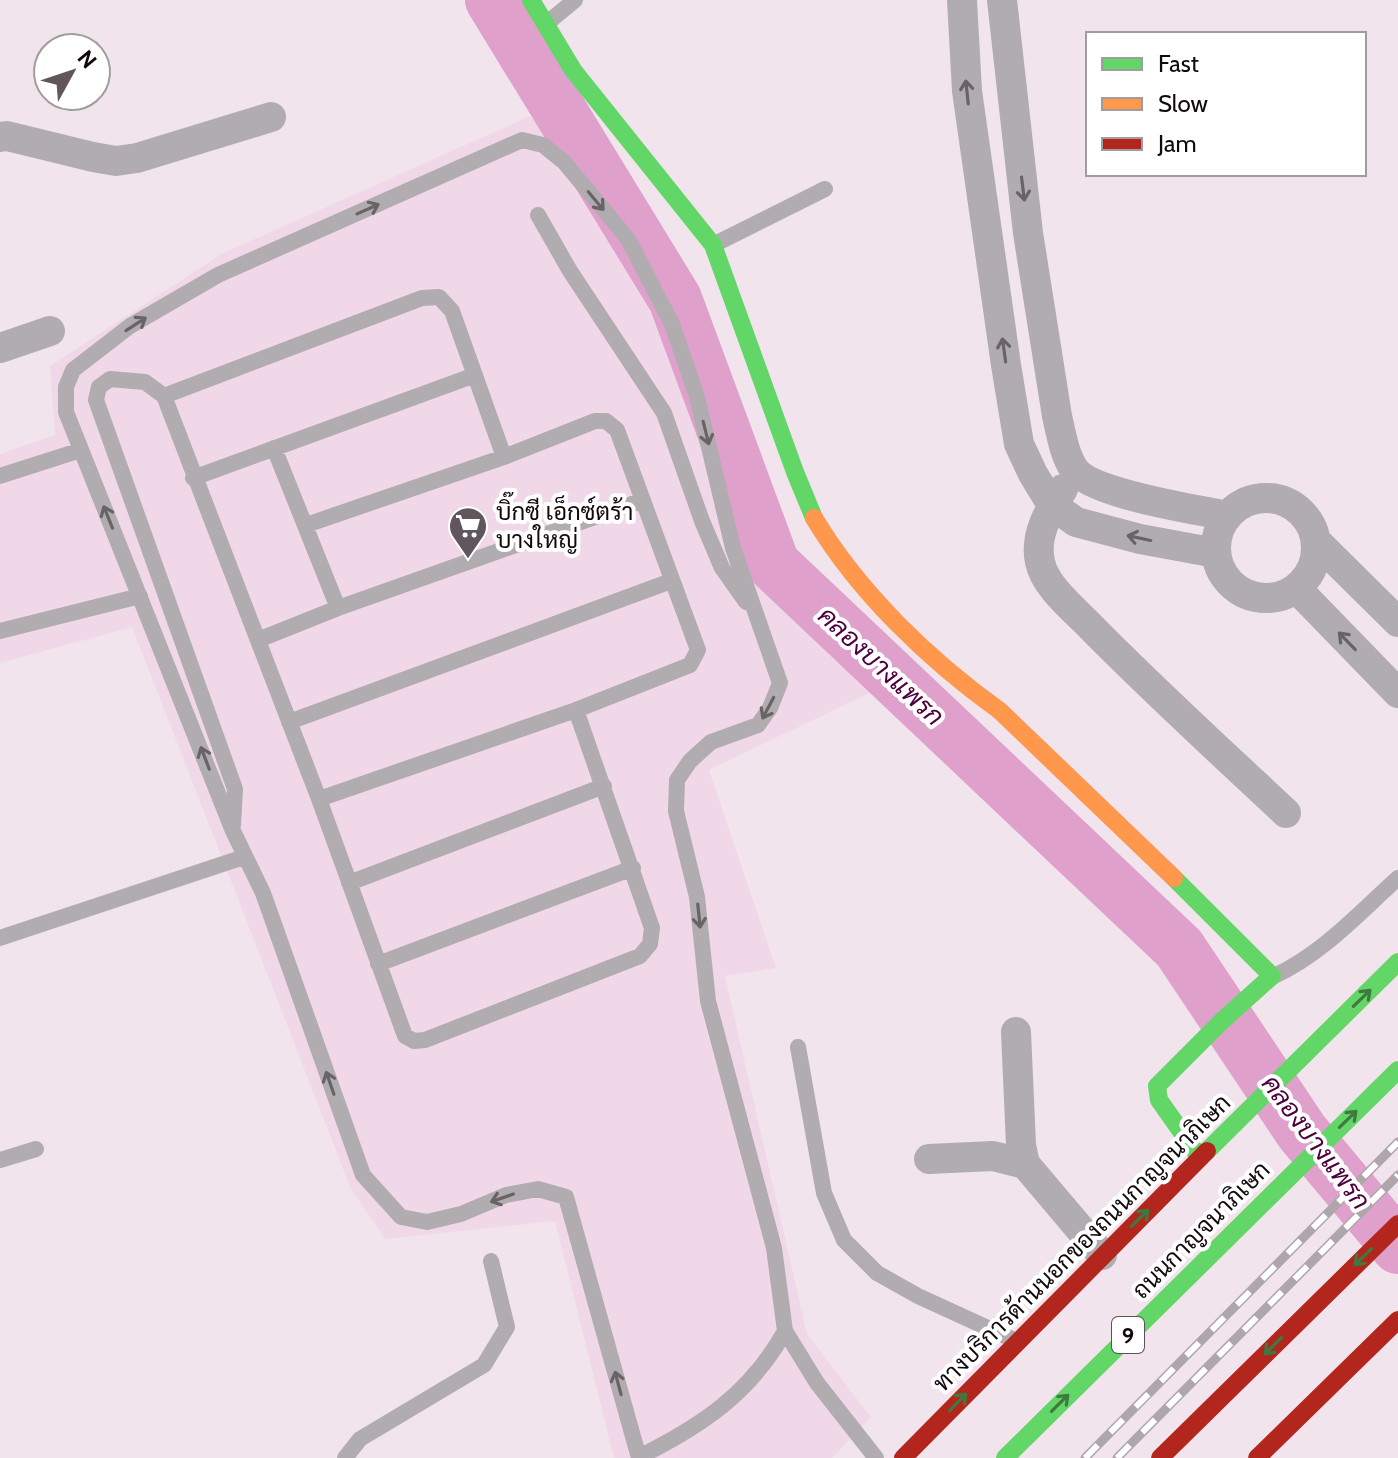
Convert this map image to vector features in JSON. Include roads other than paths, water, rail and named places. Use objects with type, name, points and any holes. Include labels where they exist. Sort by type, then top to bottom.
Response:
[{"type":"main road","points":[[531,0],[573,70],[597,103],[713,245],[810,510],[834,551],[889,614],[968,688],[1000,711],[1087,797],[1128,832],[1266,982],[1157,1086],[1159,1100],[1200,1158]]},
{"type":"main road","name":"ทางบริการด้านนอกของถนนกาญจนาภิเษก","points":[[903,1458],[1102,1255],[1398,962]]},
{"type":"main road","name":"ถนนกาญจนาภิเษก","points":[[1005,1458],[1398,1070]]},
{"type":"main road","points":[[1160,1458],[1398,1224]]},
{"type":"main road","points":[[1257,1458],[1398,1320]]},
{"type":"street","points":[[962,0],[967,91],[1019,444],[1052,505],[1076,522],[1140,539],[1216,553]]},
{"type":"street","points":[[1002,0],[1030,248],[1063,443],[1075,470],[1120,494],[1227,516]]},
{"type":"street","points":[[0,137],[19,138],[116,161],[137,158],[271,117]]},
{"type":"street","points":[[0,348],[50,331]]},
{"type":"street","points":[[1075,470],[1052,505],[1038,539],[1040,564],[1056,590],[1121,656],[1286,813]]},
{"type":"street","points":[[1317,542],[1313,568],[1297,589],[1273,598],[1246,595],[1226,578],[1216,553],[1220,527],[1236,507],[1260,497],[1287,501],[1307,518],[1317,542],[1398,622]]},
{"type":"street","points":[[1297,589],[1398,693]]},
{"type":"street","points":[[1016,1032],[1021,1145],[1025,1164],[1102,1255]]},
{"type":"street","points":[[929,1159],[993,1156],[1025,1164]]},
{"type":"lane","points":[[546,24],[575,0]]},
{"type":"lane","points":[[785,1331],[770,1359],[727,1404],[685,1434],[639,1458],[566,1197],[538,1189],[506,1195],[461,1214],[427,1222],[401,1217],[363,1175],[263,893],[233,831],[66,412],[66,387],[73,370],[130,326],[218,275],[522,140],[543,145],[564,162],[628,239],[672,324],[697,397],[733,548],[780,683],[770,708],[758,725],[711,742],[690,761],[677,780],[676,811],[697,897],[708,1001],[774,1248],[785,1331],[817,1383],[876,1458]]},
{"type":"lane","points":[[713,245],[825,189]]},
{"type":"lane","points":[[538,215],[570,271],[664,413],[722,568],[758,619]]},
{"type":"lane","points":[[164,396],[422,298],[439,297],[452,311],[504,457]]},
{"type":"lane","points":[[193,478],[475,375]]},
{"type":"lane","points":[[233,831],[235,789],[96,400],[99,387],[110,379],[145,382],[164,396],[319,799],[405,1036],[414,1041],[425,1040],[640,956],[650,944],[652,928],[576,710]]},
{"type":"lane","points":[[306,525],[504,457],[595,421],[606,421],[617,430],[698,650],[690,665],[576,710],[319,799]]},
{"type":"lane","points":[[274,448],[338,608]]},
{"type":"lane","points":[[0,476],[81,450]]},
{"type":"lane","points":[[258,640],[338,608],[643,500]]},
{"type":"lane","points":[[289,722],[671,581]]},
{"type":"lane","points":[[0,631],[140,596]]},
{"type":"lane","points":[[349,883],[604,786]]},
{"type":"lane","points":[[0,938],[244,857]]},
{"type":"lane","points":[[378,964],[633,868]]},
{"type":"lane","points":[[1266,982],[1316,952],[1398,878]]},
{"type":"lane","points":[[798,1047],[824,1193],[844,1240],[877,1273],[918,1296],[1018,1341]]},
{"type":"lane","points":[[0,1160],[36,1149]]},
{"type":"lane","points":[[345,1458],[360,1439],[484,1365],[507,1327],[491,1261]]},
{"type":"waterway","name":"คลองบางแพรก","points":[[492,0],[675,299],[773,564],[1179,948],[1302,1132],[1398,1247]]},
{"type":"railway","points":[[1085,1458],[1398,1142]]},
{"type":"railway","points":[[1117,1458],[1398,1175]]},
{"type":"place","name":"บิ๊กซี เอ็กซ์ตร้า บางใหญ่","points":[[468,560]]}]
